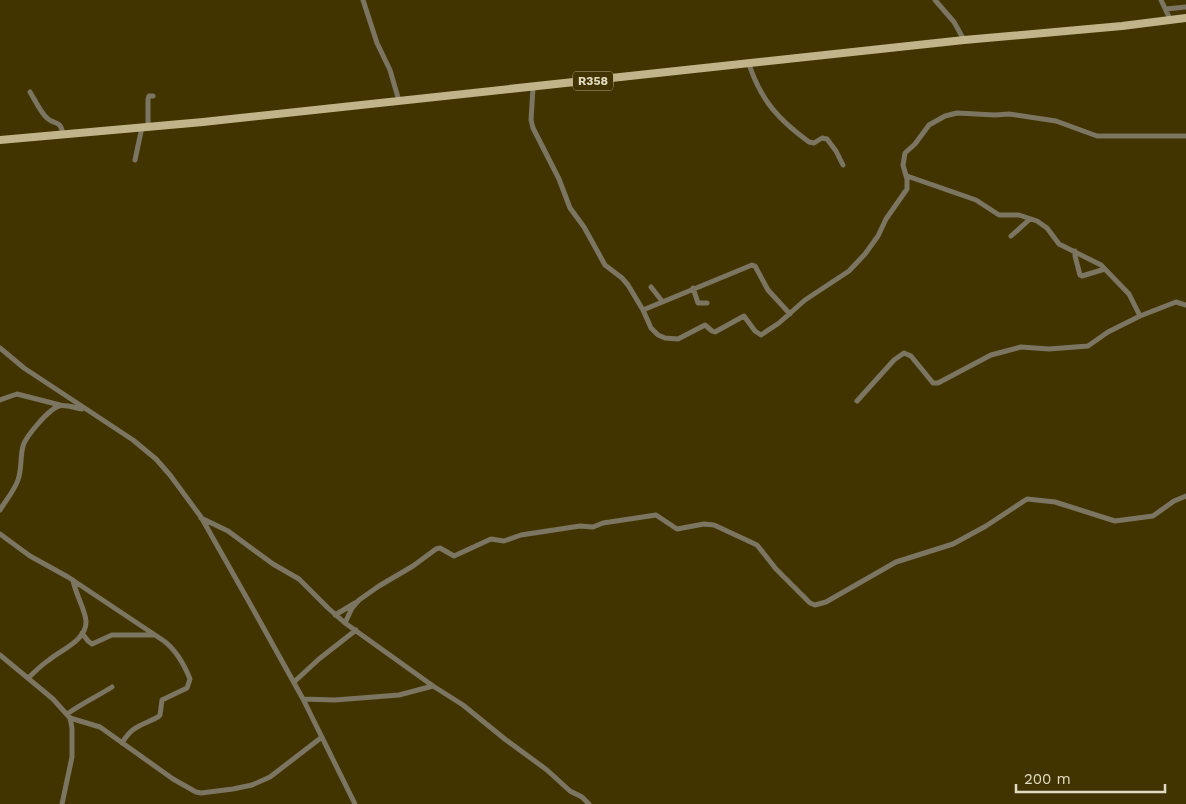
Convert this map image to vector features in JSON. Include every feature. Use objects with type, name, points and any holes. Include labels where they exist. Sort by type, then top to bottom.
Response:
[{"type":"main road","name":"R358","points":[[0,140],[399,102],[964,40],[1122,26],[1186,18]]},
{"type":"street","points":[[363,0],[377,43],[390,70],[399,102]]},
{"type":"street","points":[[935,0],[954,22],[964,40]]},
{"type":"street","points":[[1161,0],[1170,19]]},
{"type":"street","points":[[1166,9],[1186,7]]},
{"type":"street","points":[[749,64],[758,88],[774,112],[810,142],[814,143],[824,138],[827,139],[843,165]]},
{"type":"street","points":[[532,88],[532,124],[559,179],[570,208],[584,227],[604,265],[622,278],[643,310],[651,328],[657,335],[675,339],[705,324],[715,332],[744,316],[755,331],[761,335],[790,314],[805,300],[849,271],[878,236],[886,218],[906,192],[908,182],[903,165],[905,153],[933,122],[944,116],[957,113],[1009,114],[1056,121],[1097,136],[1186,136]]},
{"type":"street","points":[[30,92],[46,117],[52,122],[60,124],[63,134]]},
{"type":"street","points":[[135,160],[145,127],[148,99],[149,96],[152,96]]},
{"type":"street","points":[[907,176],[976,200],[999,215],[1020,215],[1047,228],[1059,244],[1095,260],[1105,269],[1129,294],[1140,316]]},
{"type":"street","points":[[1012,236],[1030,219]]},
{"type":"street","points":[[1075,251],[1074,256],[1080,275],[1105,269]]},
{"type":"street","points":[[643,310],[746,266],[754,265],[768,290],[790,314]]},
{"type":"street","points":[[651,287],[662,301]]},
{"type":"street","points":[[693,288],[698,303],[708,303]]},
{"type":"street","points":[[857,400],[894,360],[904,353],[912,356],[934,383],[938,383],[987,357],[1018,347],[1073,348],[1090,346],[1108,332],[1140,316],[1176,302],[1186,304]]},
{"type":"street","points":[[0,348],[24,368],[120,431],[156,459],[170,474],[201,517],[294,682],[355,804]]},
{"type":"street","points":[[0,400],[17,394],[60,406],[85,409]]},
{"type":"street","points":[[0,510],[18,479],[25,442],[40,422],[60,406]]},
{"type":"street","points":[[335,615],[413,566],[436,549],[440,548],[454,556],[491,539],[505,541],[521,535],[580,526],[593,527],[656,515],[676,529],[714,524],[757,545],[776,569],[810,603],[815,605],[826,602],[896,562],[952,544],[1027,499],[1055,502],[1114,521],[1153,516],[1162,512],[1174,501],[1186,496]]},
{"type":"street","points":[[201,517],[228,531],[273,564],[299,578],[335,615],[433,686],[463,705],[506,740],[548,770],[570,791],[582,797],[589,804]]},
{"type":"street","points":[[0,534],[30,556],[73,580],[155,635],[170,646],[187,671],[190,683],[187,688],[162,700],[158,718],[133,729],[122,743]]},
{"type":"street","points":[[28,678],[73,642],[82,633],[86,625],[73,580]]},
{"type":"street","points":[[346,623],[356,603]]},
{"type":"street","points":[[294,682],[314,663],[356,630]]},
{"type":"street","points":[[82,633],[92,644],[114,634],[155,635]]},
{"type":"street","points":[[0,654],[54,699],[68,716],[72,728],[72,757],[62,804]]},
{"type":"street","points":[[303,699],[335,700],[399,695],[433,686]]},
{"type":"street","points":[[68,716],[84,702],[112,687]]},
{"type":"street","points":[[68,716],[100,727],[173,779],[201,793],[233,789],[270,778],[322,736]]}]
